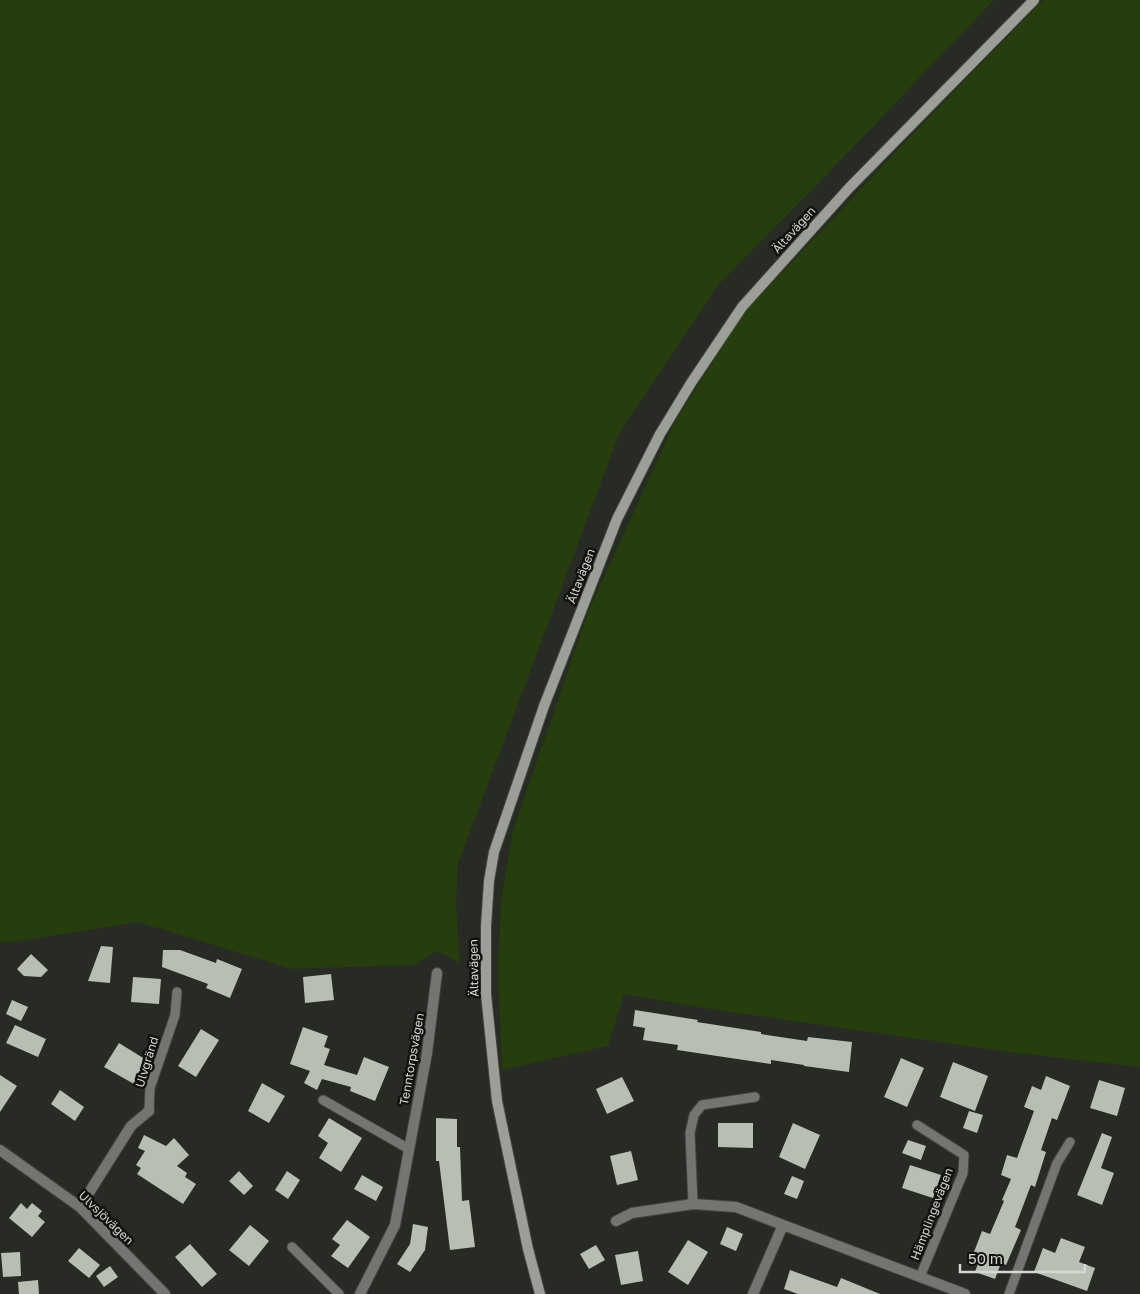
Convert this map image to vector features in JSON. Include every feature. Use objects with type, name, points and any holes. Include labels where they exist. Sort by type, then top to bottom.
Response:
[{"type":"main road","name":"Ältavägen","points":[[540,1294],[528,1249],[497,1101],[486,994],[486,926],[488,881],[494,852],[544,706],[617,519],[660,434],[691,383],[742,307],[849,188],[1034,0]]},
{"type":"street","name":"Tenntorpsvägen","points":[[360,1294],[395,1225],[427,1053],[437,973]]},
{"type":"street","name":"Ulvgränd","points":[[80,1207],[131,1126],[149,1111]]},
{"type":"street","name":"Ulvsjövägen","points":[[0,1150],[80,1207],[165,1294]]},
{"type":"street","name":"Hämplingevägen","points":[[616,1221],[632,1213],[693,1204],[736,1207],[962,1294]]},
{"type":"street","points":[[754,1294],[783,1225]]},
{"type":"lane","name":"Ulvgränd","points":[[149,1111],[150,1088],[176,1015],[177,992]]},
{"type":"lane","points":[[693,1204],[690,1133],[694,1115],[702,1105],[755,1097]]},
{"type":"lane","points":[[323,1100],[409,1149]]},
{"type":"lane","name":"Hämplingevägen","points":[[918,1125],[964,1155],[963,1173],[920,1277]]},
{"type":"lane","points":[[1009,1294],[1056,1164],[1070,1142]]},
{"type":"lane","points":[[292,1247],[339,1294]]},
{"type":"green space","points":[[0,0],[994,0],[817,185],[719,284],[620,432],[458,864],[456,903],[460,963],[437,951],[415,965],[292,969],[138,922],[6,943],[0,941]]},
{"type":"green space","points":[[1043,0],[1140,0],[1140,1067],[1017,1053],[709,1009],[624,994],[608,1046],[502,1070],[498,969],[501,902],[513,831],[589,610],[676,420],[744,313],[908,139]]},
{"type":"building","points":[[101,946],[113,947],[110,983],[88,981]]},
{"type":"building","points":[[163,950],[180,950],[216,963],[217,959],[242,969],[230,998],[206,988],[208,984],[162,967]]},
{"type":"building","points":[[31,954],[48,970],[41,977],[24,976],[17,969]]},
{"type":"building","points":[[331,974],[334,1000],[305,1003],[303,977]]},
{"type":"building","points":[[133,977],[161,979],[159,1004],[131,1002]]},
{"type":"building","points":[[12,1000],[28,1007],[21,1021],[6,1014]]},
{"type":"building","points":[[635,1010],[807,1041],[808,1037],[852,1042],[849,1072],[771,1060],[771,1064],[677,1050],[678,1045],[643,1040],[645,1028],[633,1026]]},
{"type":"building","points":[[15,1025],[46,1039],[38,1057],[6,1043]]},
{"type":"building","points":[[303,1027],[328,1036],[324,1047],[330,1049],[324,1065],[357,1075],[364,1057],[389,1067],[375,1101],[350,1091],[351,1087],[322,1079],[317,1090],[304,1083],[310,1071],[290,1064]]},
{"type":"building","points":[[201,1029],[219,1040],[196,1077],[178,1066]]},
{"type":"building","points":[[119,1043],[148,1061],[134,1084],[104,1067]]},
{"type":"building","points":[[901,1058],[924,1068],[907,1107],[884,1097]]},
{"type":"building","points":[[953,1062],[988,1076],[975,1111],[940,1097]]},
{"type":"building","points":[[0,1075],[17,1086],[0,1112]]},
{"type":"building","points":[[1046,1076],[1070,1086],[1057,1120],[1052,1118],[1041,1150],[1046,1152],[1035,1187],[1031,1185],[1015,1227],[1021,1230],[1006,1265],[1001,1263],[995,1279],[975,1272],[981,1255],[974,1252],[982,1231],[990,1234],[1004,1201],[1002,1200],[1011,1179],[1001,1175],[1007,1155],[1017,1158],[1034,1111],[1024,1107],[1032,1086],[1041,1090]]},
{"type":"building","points":[[622,1077],[634,1101],[607,1114],[596,1089]]},
{"type":"building","points":[[1099,1080],[1125,1088],[1117,1116],[1090,1108]]},
{"type":"building","points":[[262,1083],[285,1096],[269,1123],[248,1111]]},
{"type":"building","points":[[60,1090],[84,1107],[75,1121],[51,1104]]},
{"type":"building","points":[[969,1111],[983,1115],[977,1133],[963,1128]]},
{"type":"building","points":[[329,1118],[362,1138],[341,1172],[319,1158],[328,1143],[318,1136]]},
{"type":"building","points":[[436,1118],[457,1119],[457,1147],[460,1147],[462,1201],[469,1200],[475,1247],[450,1250],[439,1161],[436,1161]]},
{"type":"building","points":[[718,1123],[753,1123],[753,1148],[718,1147]]},
{"type":"building","points":[[793,1123],[820,1135],[805,1169],[779,1157]]},
{"type":"building","points":[[1102,1133],[1112,1137],[1101,1168],[1114,1173],[1102,1205],[1077,1195]]},
{"type":"building","points":[[144,1135],[166,1146],[174,1138],[189,1155],[177,1166],[187,1173],[185,1177],[196,1184],[183,1204],[137,1174],[141,1168],[136,1165],[145,1151],[138,1148]]},
{"type":"building","points":[[908,1140],[926,1146],[921,1160],[902,1153]]},
{"type":"building","points":[[631,1151],[638,1180],[617,1185],[610,1156]]},
{"type":"building","points":[[910,1165],[941,1175],[933,1198],[902,1188]]},
{"type":"building","points":[[239,1171],[253,1186],[244,1195],[229,1181]]},
{"type":"building","points":[[287,1171],[300,1180],[288,1199],[275,1190]]},
{"type":"building","points":[[362,1175],[383,1187],[376,1201],[354,1189]]},
{"type":"building","points":[[792,1176],[804,1181],[797,1199],[784,1194]]},
{"type":"building","points":[[21,1203],[27,1209],[32,1203],[42,1211],[38,1216],[45,1222],[32,1237],[9,1218]]},
{"type":"building","points":[[347,1220],[370,1237],[348,1268],[331,1256],[340,1245],[332,1239]]},
{"type":"building","points":[[413,1224],[428,1227],[425,1250],[410,1272],[397,1264],[410,1244]]},
{"type":"building","points":[[250,1225],[269,1241],[249,1266],[229,1250]]},
{"type":"building","points":[[727,1227],[743,1234],[736,1251],[720,1244]]},
{"type":"building","points":[[1061,1238],[1085,1247],[1079,1262],[1095,1268],[1087,1291],[1034,1272],[1043,1248],[1055,1253]]},
{"type":"building","points":[[688,1240],[708,1252],[688,1285],[668,1272]]},
{"type":"building","points":[[190,1244],[217,1274],[202,1287],[175,1257]]},
{"type":"building","points":[[596,1245],[605,1260],[589,1269],[580,1254]]},
{"type":"building","points":[[79,1248],[100,1265],[89,1278],[68,1261]]},
{"type":"building","points":[[638,1251],[643,1281],[621,1285],[615,1255]]},
{"type":"building","points":[[20,1252],[21,1276],[3,1277],[1,1253]]},
{"type":"building","points":[[110,1266],[118,1277],[104,1287],[96,1276]]},
{"type":"building","points":[[790,1270],[837,1287],[841,1278],[880,1294],[798,1294],[784,1289]]},
{"type":"building","points":[[38,1280],[39,1294],[19,1294],[18,1282]]}]
